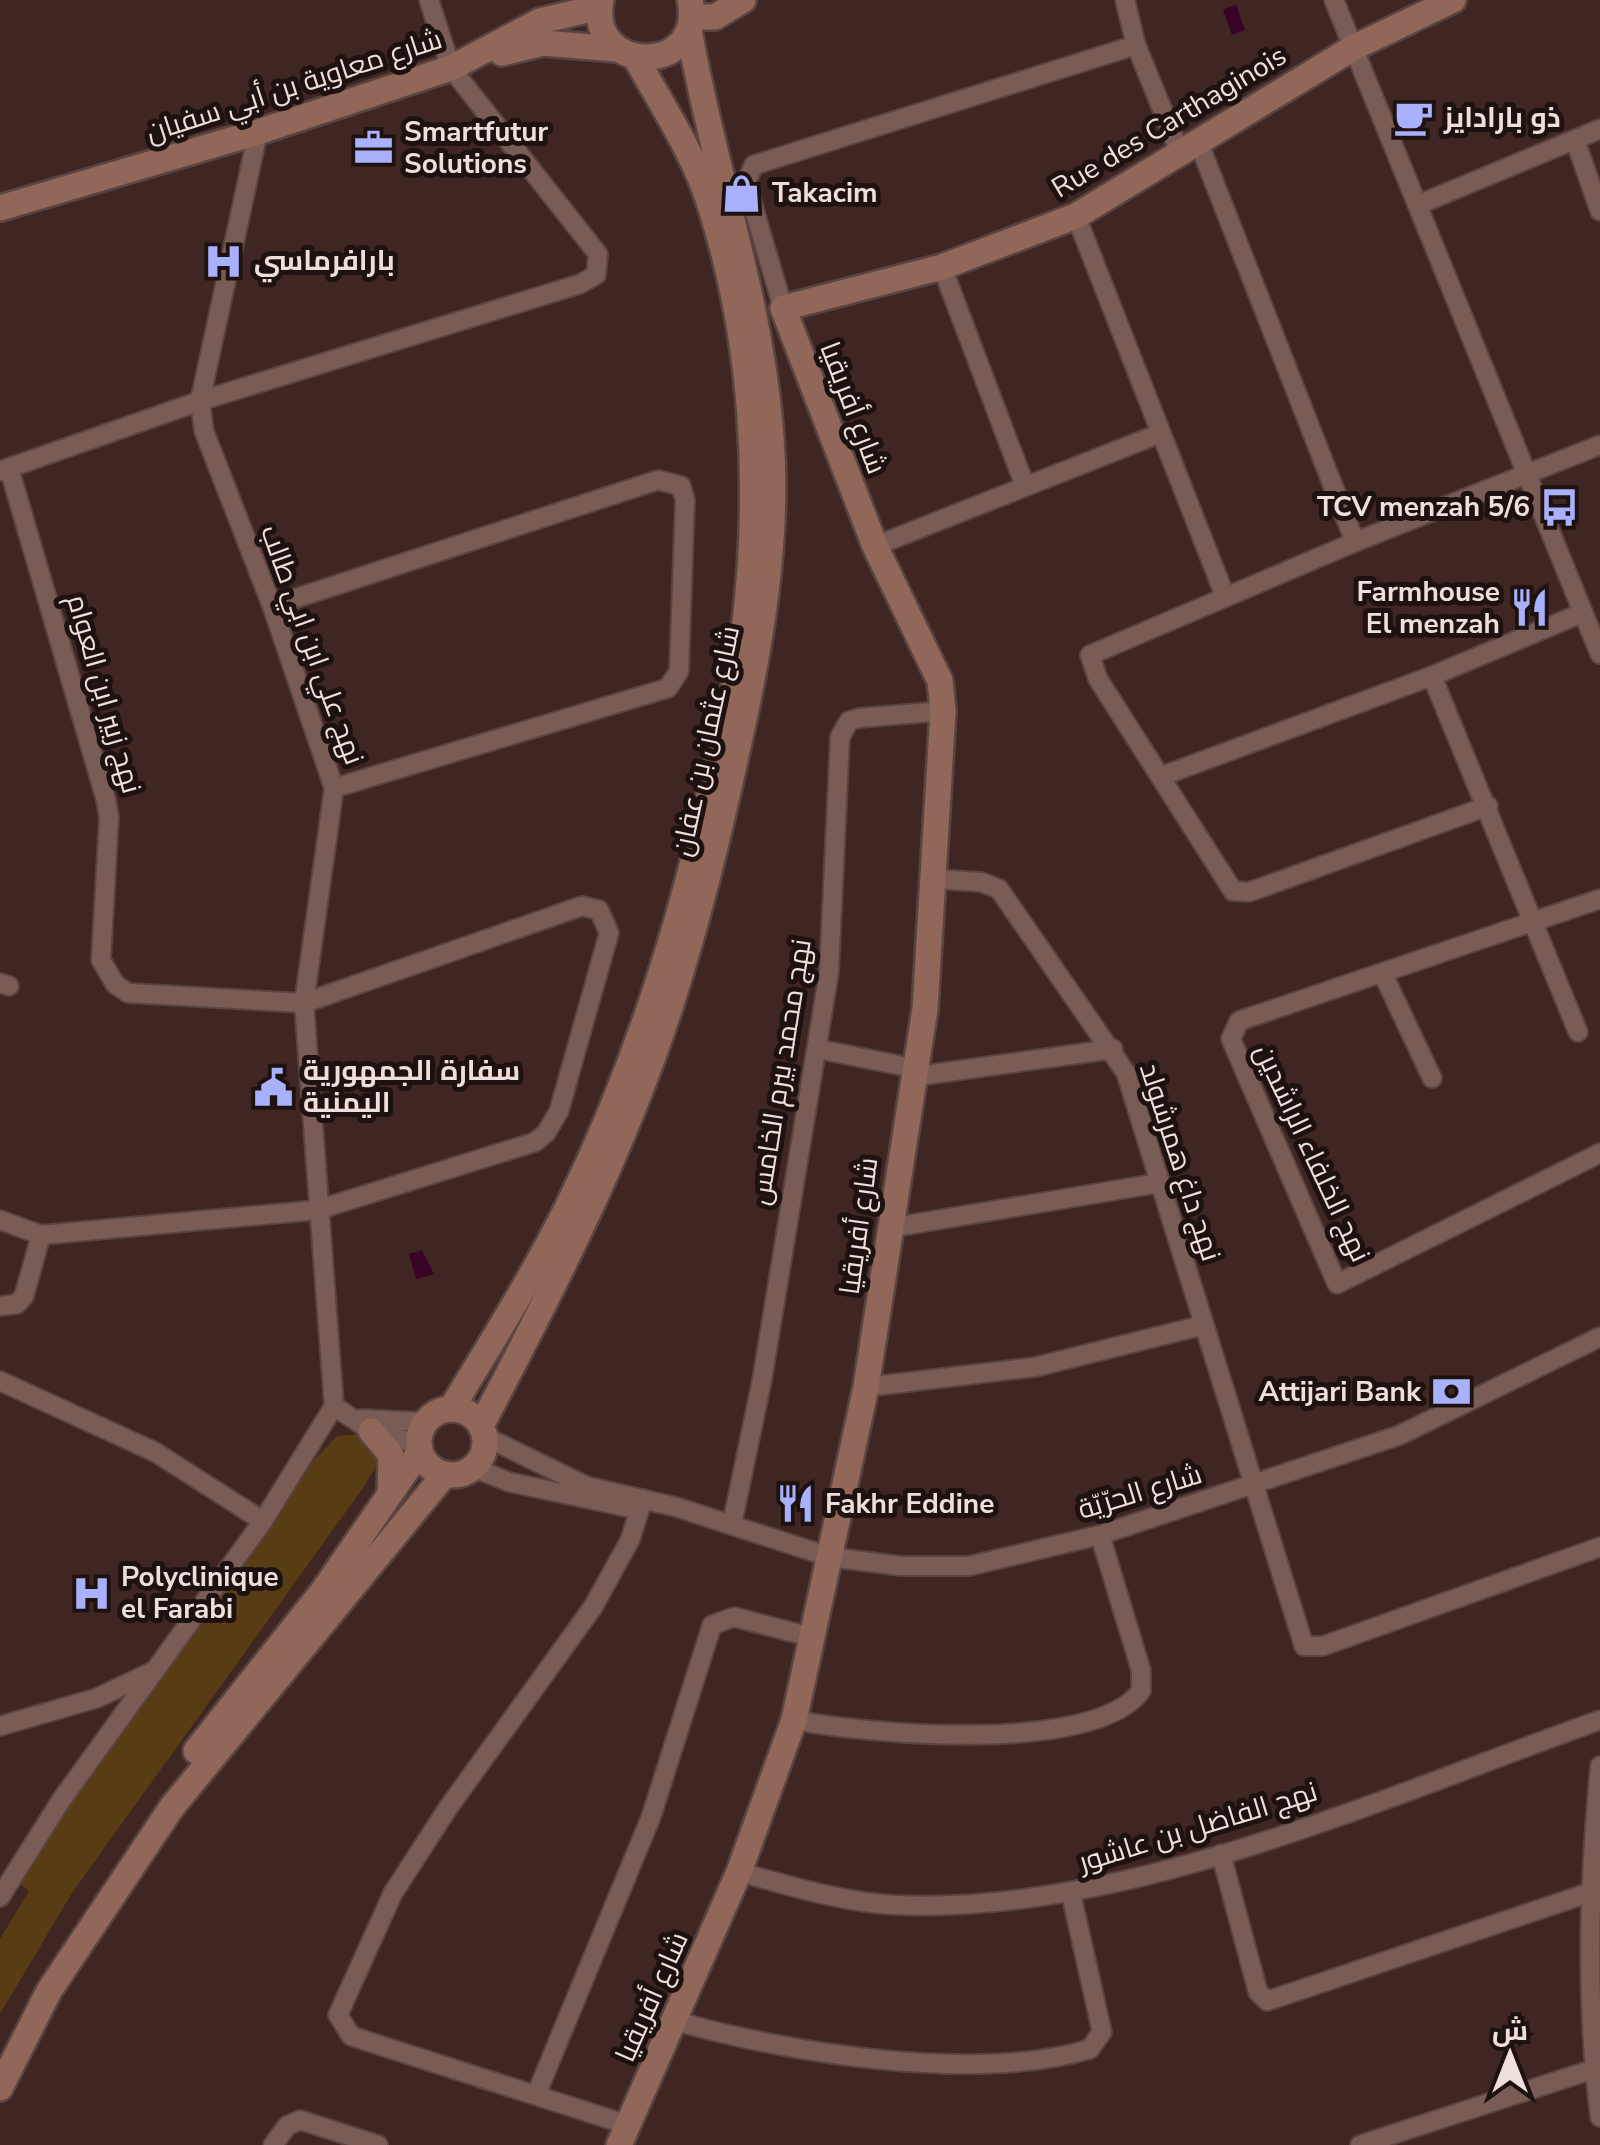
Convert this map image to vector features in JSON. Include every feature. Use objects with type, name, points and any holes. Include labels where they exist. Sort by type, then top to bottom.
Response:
[{"type":"main road","points":[[540,21],[558,0]]},
{"type":"main road","points":[[477,57],[543,43],[649,59],[673,50],[690,16],[714,17],[744,0]]},
{"type":"main road","name":"Rue des Carthaginois","points":[[783,308],[942,267],[1076,216],[1352,48],[1453,0]]},
{"type":"main road","name":"شارع معاوية بن أبي سفيان","points":[[0,208],[258,132],[451,68],[540,21],[600,3]]},
{"type":"main road","name":"شارع عثمان بن عفان","points":[[452,1409],[522,1293],[568,1206],[628,1068],[693,864],[744,626],[752,475],[738,310],[710,203],[690,154],[626,53],[606,37],[600,3]]},
{"type":"main road","name":"شارع عثمان بن عفان","points":[[482,1431],[608,1166],[670,1006],[711,867],[762,624],[774,490],[765,376],[752,289],[710,139],[690,16]]},
{"type":"main road","name":"شارع أفريقيا","points":[[623,2135],[739,1872],[794,1720],[866,1388],[912,1073],[925,1009],[943,711],[936,670],[874,546],[783,308]]},
{"type":"main road","points":[[0,2055],[36,1983],[157,1800],[323,1592],[389,1499],[421,1439],[452,1409],[463,1411],[482,1431],[482,1453],[472,1467],[446,1474],[172,1807],[48,1991],[0,2088]]},
{"type":"main road","points":[[360,1424],[391,1455],[389,1499]]},
{"type":"main road","points":[[421,1439],[426,1462],[446,1474]]},
{"type":"street","points":[[5,470],[200,402],[580,284],[596,275],[598,254],[451,68],[430,0]]},
{"type":"street","points":[[1125,0],[1136,45],[1189,147],[1355,542]]},
{"type":"street","points":[[1334,0],[1600,654]]},
{"type":"street","points":[[783,308],[746,182],[754,165],[1136,45]]},
{"type":"street","points":[[1420,204],[1600,129]]},
{"type":"street","name":"نهج علي ابن ابي طالب","points":[[258,132],[200,402],[204,431],[272,606],[334,788],[304,1003],[334,1406]]},
{"type":"street","points":[[1575,140],[1600,211]]},
{"type":"street","points":[[1076,216],[1225,596]]},
{"type":"street","points":[[942,267],[1025,486]]},
{"type":"street","points":[[874,546],[1161,432]]},
{"type":"street","points":[[1488,806],[1250,892],[1234,891],[1098,679],[1090,655],[1355,542],[1600,445]]},
{"type":"street","name":"نهج زبير ابن العوام","points":[[5,470],[106,800],[109,817],[101,960],[107,972],[128,992],[304,1003]]},
{"type":"street","points":[[272,606],[658,480],[681,486],[684,500],[679,671],[668,688],[334,788]]},
{"type":"street","points":[[1162,776],[1432,676],[1582,612]]},
{"type":"street","points":[[1432,676],[1578,1032]]},
{"type":"street","name":"نهج محمد بيرم الخامس","points":[[732,1524],[762,1380],[830,972],[840,737],[849,721],[859,718],[943,711]]},
{"type":"street","name":"نهج داغ همرشولد","points":[[934,879],[982,882],[999,888],[1113,1049],[1132,1090],[1298,1639],[1312,1648],[1600,1547]]},
{"type":"street","name":"نهج الخلفاء الراشدين","points":[[1600,900],[1239,1022],[1232,1030],[1233,1046],[1337,1284],[1600,1153]]},
{"type":"street","points":[[0,1220],[42,1234],[317,1210],[502,1154],[546,1133],[558,1111],[607,945],[607,922],[599,910],[582,906],[304,1003]]},
{"type":"street","points":[[1383,974],[1432,1078]]},
{"type":"street","points":[[818,1049],[912,1073],[1113,1049]]},
{"type":"street","points":[[888,1228],[1159,1183]]},
{"type":"street","points":[[0,1306],[17,1304],[24,1296],[42,1234]]},
{"type":"street","points":[[866,1388],[1016,1370],[1204,1325]]},
{"type":"street","name":"شارع الحرّيّة","points":[[472,1467],[509,1482],[676,1507],[830,1557],[901,1566],[969,1566],[1100,1535],[1400,1435],[1600,1336]]},
{"type":"street","points":[[0,1381],[155,1452],[263,1521]]},
{"type":"street","points":[[0,1896],[62,1799],[263,1521],[334,1406],[360,1424],[421,1439]]},
{"type":"street","name":"شارع الحرّيّة","points":[[482,1431],[586,1486],[642,1504]]},
{"type":"street","points":[[623,2135],[536,2095],[351,2036],[342,2028],[339,2005],[393,1893],[448,1808],[594,1607],[617,1568],[642,1504]]},
{"type":"street","points":[[794,1720],[859,1733],[990,1735],[1051,1728],[1108,1714],[1134,1700],[1142,1682],[1100,1535]]},
{"type":"street","points":[[536,2095],[652,1817],[712,1625],[734,1617],[812,1637]]},
{"type":"street","points":[[0,1726],[97,1698],[160,1668]]},
{"type":"street","name":"نهج الفاضل بن عاشور","points":[[739,1872],[831,1897],[896,1905],[1071,1894],[1222,1854],[1600,1720]]},
{"type":"street","points":[[1600,1766],[1594,1891],[1600,2117]]},
{"type":"street","points":[[1222,1854],[1258,1992],[1268,2001],[1594,1891]]},
{"type":"street","points":[[676,2021],[726,2036],[926,2063],[1055,2058],[1090,2049],[1102,2032],[1071,1894]]},
{"type":"street","points":[[1360,2145],[1597,2068]]},
{"type":"street","points":[[273,2145],[287,2126],[308,2120],[378,2145]]},
{"type":"shaded area","points":[[1236,5],[1245,30],[1232,35],[1223,10]]},
{"type":"shaded area","points":[[422,1250],[434,1274],[416,1279],[409,1254]]},
{"type":"shaded area","points":[[358,1434],[376,1447],[377,1465],[363,1488],[72,1893],[0,2014],[0,1939],[29,1891],[15,1880],[315,1459],[337,1436]]},
{"type":"place","name":"ذو بارادايز","points":[[1414,118]]},
{"type":"place","name":"Smartfutur Solutions","points":[[374,148]]},
{"type":"place","name":"Takacim","points":[[742,193]]},
{"type":"place","name":"بارافرماسي","points":[[224,261]]},
{"type":"place","name":"TCV menzah 5/6","points":[[1560,507]]},
{"type":"place","name":"Farmhouse El menzah","points":[[1530,608]]},
{"type":"place","name":"سفارة الجمهورية اليمنية","points":[[273,1087]]},
{"type":"place","name":"Attijari Bank","points":[[1451,1392]]},
{"type":"place","name":"Fakhr Eddine","points":[[795,1504]]},
{"type":"place","name":"Polyclinique el Farabi","points":[[91,1593]]}]
